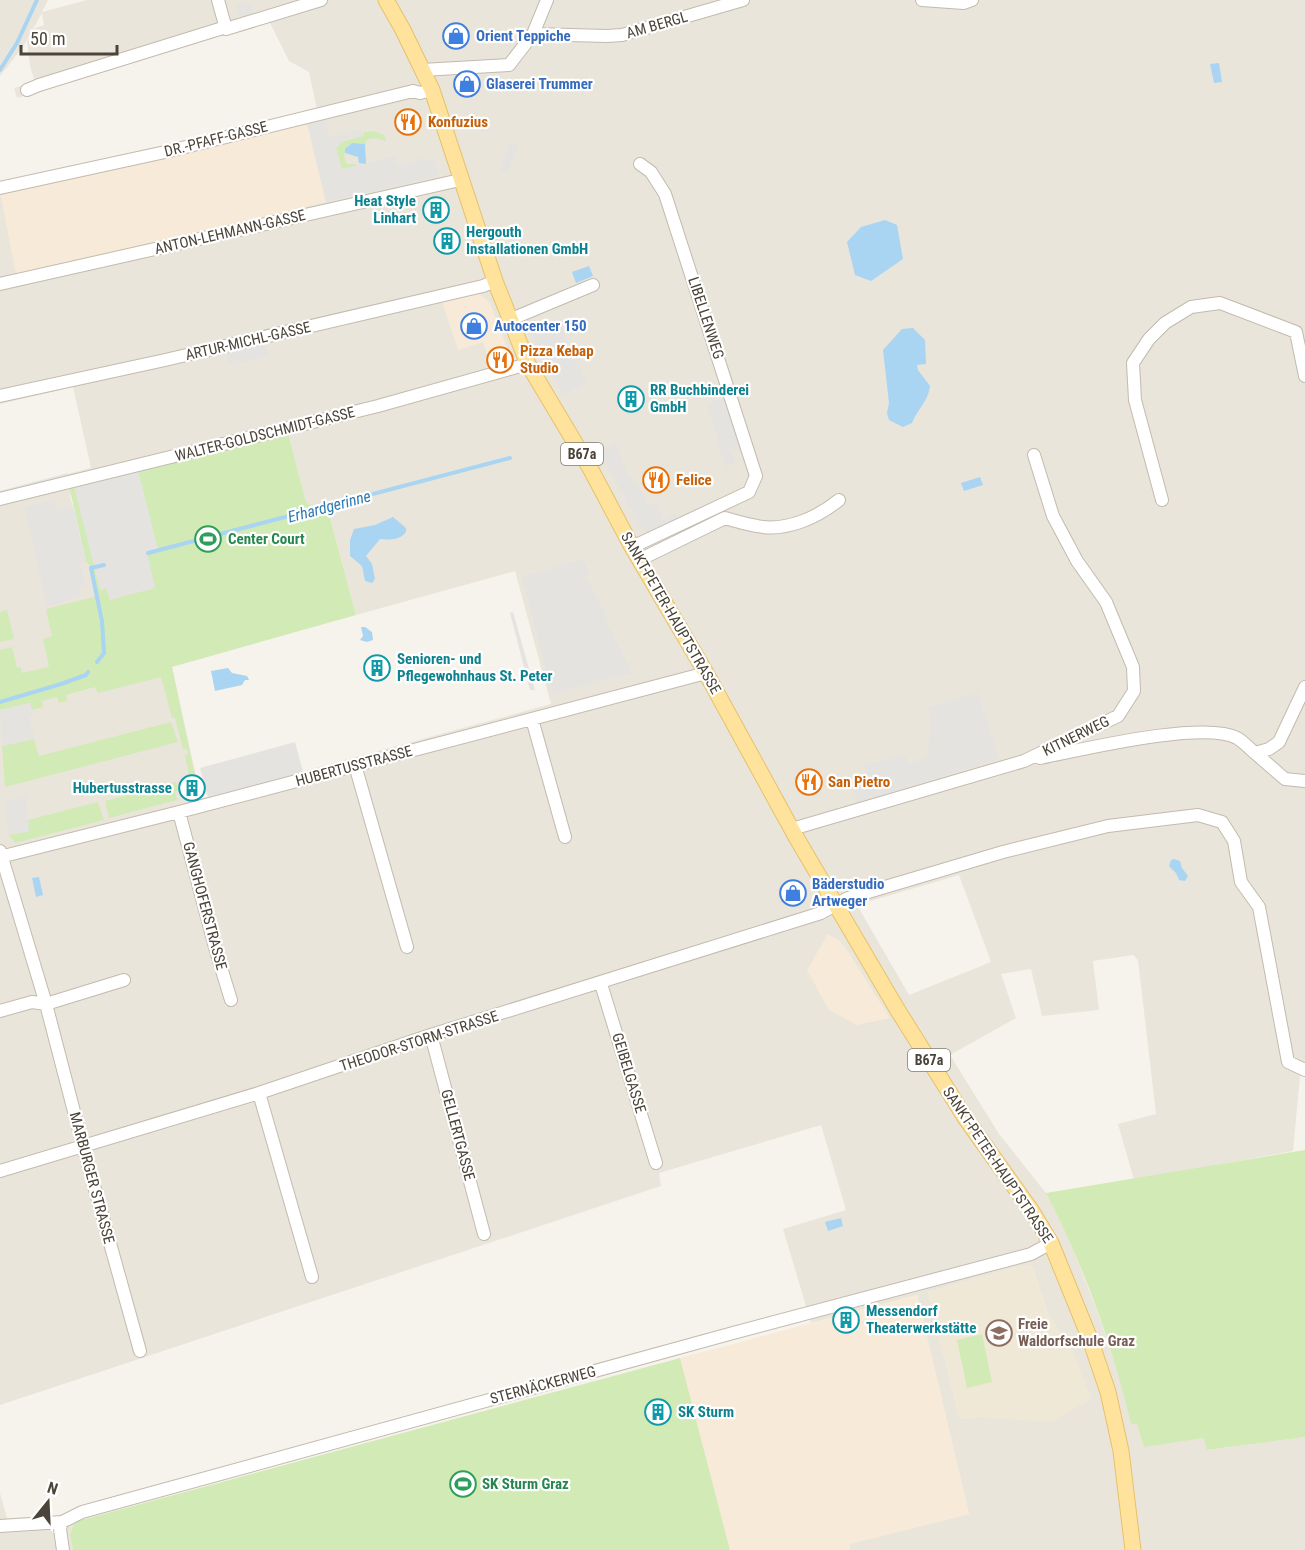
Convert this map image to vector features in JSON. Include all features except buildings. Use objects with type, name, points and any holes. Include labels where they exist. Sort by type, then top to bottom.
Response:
[{"type":"main road","name":"SANKT-PETER-HAUPTSTRASSE","points":[[386,0],[432,90],[495,281],[528,364],[590,468],[635,554],[706,673],[836,905],[966,1119],[1052,1243],[1108,1392],[1120,1451],[1133,1550]]},
{"type":"street","points":[[218,0],[226,28],[313,1]]},
{"type":"street","points":[[422,70],[509,65],[533,34],[547,0]]},
{"type":"street","name":"AM BERGL","points":[[533,34],[622,35],[743,0]]},
{"type":"street","points":[[922,0],[964,3],[972,0]]},
{"type":"street","points":[[210,23],[225,23]]},
{"type":"street","points":[[27,90],[225,23]]},
{"type":"street","name":"DR.-PFAFF-GASSE","points":[[0,188],[165,152],[413,92],[432,90]]},
{"type":"street","name":"LIBELLENWEG","points":[[635,554],[749,492],[756,476],[664,194],[651,172],[640,164]]},
{"type":"street","name":"ANTON-LEHMANN-GASSE","points":[[0,284],[460,180]]},
{"type":"street","name":"ARTUR-MICHL-GASSE","points":[[0,396],[265,337],[487,285],[495,281]]},
{"type":"street","points":[[510,320],[593,285]]},
{"type":"street","points":[[1162,500],[1135,400],[1133,363],[1149,339],[1165,323],[1191,308],[1220,303],[1296,332],[1305,376]]},
{"type":"street","name":"WALTER-GOLDSCHMIDT-GASSE","points":[[0,499],[378,406],[528,364]]},
{"type":"street","name":"KITNERWEG","points":[[792,829],[1024,761],[1118,716],[1134,691],[1133,667],[1106,602],[1077,561],[1053,516],[1034,455]]},
{"type":"street","points":[[635,554],[725,518],[759,527],[789,525],[823,513],[839,500]]},
{"type":"street","name":"HUBERTUSSTRASSE","points":[[0,857],[706,673]]},
{"type":"street","points":[[1256,753],[1269,749],[1279,742],[1305,687]]},
{"type":"street","points":[[532,719],[565,837]]},
{"type":"street","points":[[1024,761],[1174,733],[1208,732],[1237,738],[1285,779],[1305,781]]},
{"type":"street","points":[[355,765],[407,946]]},
{"type":"street","name":"GANGHOFERSTRASSE","points":[[179,812],[231,1000]]},
{"type":"street","points":[[836,905],[848,898],[1003,852],[1108,826],[1198,815],[1222,822],[1234,841],[1241,882],[1259,907],[1288,1062],[1305,1070]]},
{"type":"street","points":[[0,851],[0,857]]},
{"type":"street","name":"MARBURGER STRASSE","points":[[0,857],[46,1004],[140,1351]]},
{"type":"street","name":"THEODOR-STORM-STRASSE","points":[[0,1171],[259,1093],[431,1035],[601,984],[821,913],[836,905]]},
{"type":"street","points":[[0,1011],[32,1002],[46,1004],[124,980]]},
{"type":"street","name":"GEIBELGASSE","points":[[601,984],[656,1163]]},
{"type":"street","name":"GELLERTGASSE","points":[[431,1035],[484,1234]]},
{"type":"street","points":[[259,1093],[312,1277]]},
{"type":"street","name":"STERNÄCKERWEG","points":[[62,1522],[82,1512],[233,1470],[733,1332],[1031,1254],[1052,1243]]},
{"type":"street","points":[[1,1522],[62,1522],[60,1529],[63,1550]]},
{"type":"shaded area","points":[[0,0],[48,0],[42,12],[87,0],[1305,0],[1305,1075],[1300,1076],[1293,1151],[1134,1180],[1118,1124],[1156,1114],[1138,960],[1133,955],[1093,961],[1099,1010],[1042,1016],[1031,969],[1001,974],[1016,1018],[950,1055],[999,1134],[1046,1193],[1057,1214],[1097,1311],[1122,1383],[1131,1424],[1137,1423],[1144,1446],[1204,1438],[1208,1450],[1305,1437],[1305,1550],[850,1550],[849,1544],[969,1514],[917,1295],[811,1323],[783,1229],[846,1210],[821,1125],[659,1173],[661,1186],[0,1405],[0,491],[91,468],[73,387],[0,404],[0,183],[317,110],[309,72],[289,61],[269,21],[17,98],[14,88],[35,82],[30,66],[27,41],[35,28],[44,25],[42,13],[23,47],[0,76]],"holes":[[[288,433],[306,502],[330,518],[356,615],[515,571],[551,704],[201,799],[172,667],[117,672],[70,495]],[[959,875],[991,962],[909,995],[857,905]],[[1032,1266],[1048,1314],[1073,1352],[976,1417],[960,1419],[928,1292],[1017,1267]]]},
{"type":"shaded area","points":[[251,2],[254,13],[240,17],[236,6]]},
{"type":"shaded area","points":[[325,119],[329,137],[362,129],[363,136],[341,142],[336,149],[342,169],[394,156],[398,167],[422,158],[424,161],[433,158],[440,176],[326,202],[307,123]]},
{"type":"shaded area","points":[[307,123],[326,202],[16,274],[0,192]]},
{"type":"shaded area","points":[[510,142],[519,145],[507,174],[499,170]]},
{"type":"shaded area","name":"Autocenter 150","points":[[478,293],[490,303],[508,350],[494,355],[495,359],[489,361],[483,342],[458,350],[441,299]]},
{"type":"shaded area","points":[[557,318],[568,343],[566,344],[570,352],[573,351],[587,383],[564,395],[547,369],[529,327]]},
{"type":"shaded area","points":[[265,337],[269,357],[229,365],[225,345]]},
{"type":"shaded area","points":[[725,398],[743,449],[733,452],[736,463],[726,467],[706,404]]},
{"type":"shaded area","points":[[616,443],[627,473],[640,488],[648,506],[656,503],[664,519],[675,514],[678,522],[652,534],[642,529],[599,452]]},
{"type":"shaded area","points":[[138,470],[158,550],[147,553],[155,588],[110,600],[106,588],[100,590],[74,486]]},
{"type":"shaded area","points":[[68,473],[69,478],[0,496],[0,491]]},
{"type":"shaded area","points":[[54,500],[57,510],[73,505],[86,561],[80,563],[86,585],[79,587],[81,596],[47,607],[24,507]]},
{"type":"shaded area","points":[[583,559],[590,573],[585,576],[609,620],[606,622],[633,673],[552,694],[522,577]]},
{"type":"shaded area","points":[[513,612],[535,690],[530,690],[510,613]]},
{"type":"shaded area","points":[[978,693],[999,759],[857,803],[851,778],[866,773],[864,765],[903,754],[909,763],[927,758],[931,719],[928,707]]},
{"type":"shaded area","points":[[30,703],[33,716],[29,717],[35,739],[2,746],[0,710]]},
{"type":"shaded area","points":[[295,742],[303,772],[208,797],[200,768]]},
{"type":"shaded area","points":[[26,796],[29,831],[9,835],[5,801]]},
{"type":"shaded area","points":[[828,934],[840,941],[847,950],[890,1018],[857,1025],[829,1010],[807,970]]},
{"type":"shaded area","name":"Freie Waldorfschule Graz","points":[[1032,1266],[1048,1314],[1073,1352],[1091,1399],[1052,1422],[976,1417],[960,1419],[928,1292],[1017,1267]]},
{"type":"shaded area","points":[[917,1295],[969,1514],[850,1544],[850,1550],[730,1550],[680,1358]]},
{"type":"shaded area","points":[[0,1493],[7,1518],[50,1517],[70,1512],[74,1522],[70,1535],[73,1550],[0,1550]]},
{"type":"green space","points":[[373,131],[384,135],[386,141],[375,138],[368,139],[365,144],[352,143],[344,155],[347,164],[357,166],[342,170],[336,149],[341,142],[363,136],[364,132]]},
{"type":"green space","name":"Center Court","points":[[288,433],[306,502],[330,518],[356,615],[172,667],[199,795],[191,797],[190,794],[197,792],[194,782],[187,783],[190,780],[185,755],[188,754],[187,749],[183,749],[161,677],[98,693],[95,687],[66,695],[67,701],[59,703],[57,697],[42,701],[43,707],[32,710],[30,703],[0,710],[0,650],[12,647],[17,668],[21,667],[22,673],[49,667],[43,639],[52,636],[46,609],[98,596],[91,568],[86,561],[69,486]]},
{"type":"green space","points":[[7,610],[14,639],[0,642],[0,612]]},
{"type":"green space","points":[[171,722],[178,742],[5,787],[2,746],[34,739],[39,756]]},
{"type":"green space","points":[[176,782],[177,800],[109,818],[105,801]]},
{"type":"green space","points":[[98,802],[104,820],[15,843],[9,835],[29,831],[28,820]]},
{"type":"green space","points":[[1305,1150],[1305,1437],[1207,1450],[1204,1438],[1144,1447],[1137,1424],[1131,1424],[1106,1335],[1085,1277],[1046,1193]]},
{"type":"green space","points":[[982,1334],[992,1382],[967,1388],[957,1340]]},
{"type":"green space","name":"SK Sturm Graz","points":[[680,1358],[730,1550],[73,1550],[70,1535],[74,1522]]},
{"type":"water","points":[[1219,63],[1222,82],[1214,83],[1210,64]]},
{"type":"water","points":[[352,143],[365,144],[366,164],[359,163],[358,157],[345,153],[345,149]]},
{"type":"water","points":[[885,220],[897,225],[903,259],[871,281],[855,275],[847,242],[861,227]]},
{"type":"water","points":[[589,266],[593,276],[576,283],[572,272]]},
{"type":"water","points":[[913,328],[925,340],[926,364],[917,365],[930,386],[912,423],[903,427],[889,420],[887,413],[889,403],[883,350],[902,329]]},
{"type":"water","points":[[980,477],[983,485],[964,491],[961,483]]},
{"type":"water","points":[[393,517],[406,528],[406,532],[398,538],[380,539],[366,556],[372,564],[375,579],[372,583],[365,581],[362,566],[350,556],[350,540],[354,529],[375,525]]},
{"type":"water","points":[[361,627],[372,632],[373,640],[367,642],[360,640],[363,636]]},
{"type":"water","points":[[228,668],[232,673],[247,676],[249,680],[245,680],[242,685],[215,691],[211,671]]},
{"type":"water","points":[[1171,860],[1180,861],[1188,876],[1185,881],[1179,880],[1169,866]]},
{"type":"water","points":[[39,877],[43,895],[36,897],[32,878]]},
{"type":"water","points":[[841,1218],[843,1226],[828,1231],[825,1222]]},
{"type":"waterway","points":[[0,70],[17,43],[37,0]]},
{"type":"waterway","name":"Erhardgerinne","points":[[148,553],[510,458]]},
{"type":"waterway","name":"Erhardgerinne","points":[[97,662],[104,653],[102,621],[91,568],[104,565]]},
{"type":"waterway","name":"Erhardgerinne","points":[[0,702],[61,684],[86,675],[88,672]]},
{"type":"place","name":"Orient Teppiche","points":[[456,36]]},
{"type":"place","name":"Glaserei Trummer","points":[[467,84]]},
{"type":"place","name":"Konfuzius","points":[[408,122]]},
{"type":"place","name":"Heat Style Linhart","points":[[436,210]]},
{"type":"place","name":"Hergouth Installationen GmbH","points":[[447,241]]},
{"type":"place","name":"Autocenter 150","points":[[474,326]]},
{"type":"place","name":"Pizza Kebap Studio","points":[[500,360]]},
{"type":"place","name":"RR Buchbinderei GmbH","points":[[631,399]]},
{"type":"place","name":"Felice","points":[[656,480]]},
{"type":"place","name":"Center Court","points":[[208,539]]},
{"type":"place","name":"Senioren- und Pflegewohnhaus St. Peter","points":[[377,668]]},
{"type":"place","name":"San Pietro","points":[[809,782]]},
{"type":"place","name":"Hubertusstrasse","points":[[192,788]]},
{"type":"place","name":"Bäderstudio Artweger","points":[[793,893]]},
{"type":"place","name":"Messendorf Theaterwerkstätte","points":[[846,1320]]},
{"type":"place","name":"Freie Waldorfschule Graz","points":[[999,1333]]},
{"type":"place","name":"SK Sturm","points":[[658,1412]]},
{"type":"place","name":"SK Sturm Graz","points":[[463,1484]]}]
